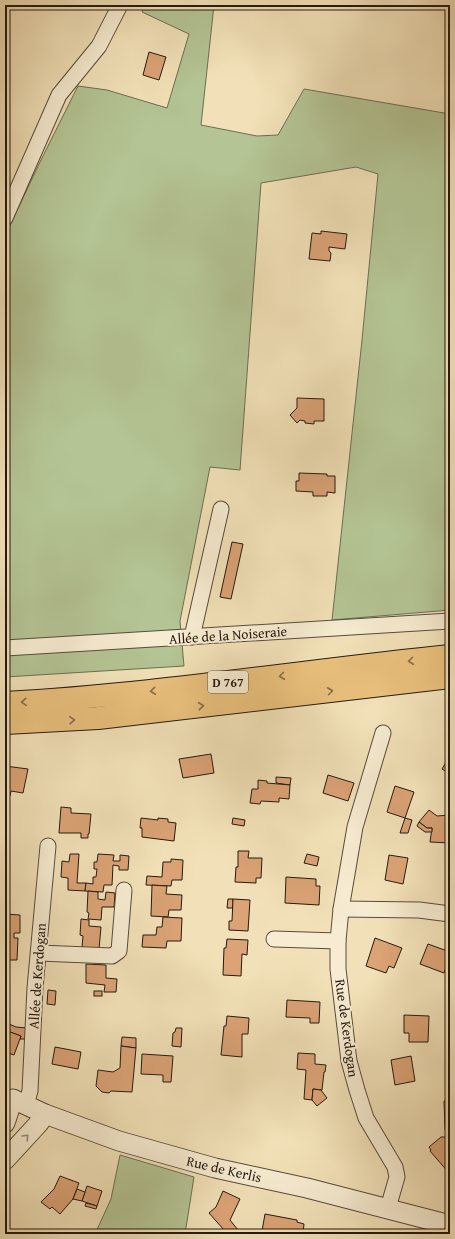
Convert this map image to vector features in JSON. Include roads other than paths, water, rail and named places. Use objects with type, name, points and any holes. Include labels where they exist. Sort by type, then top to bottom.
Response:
[{"type":"highway","name":"D 767","points":[[5,703],[117,695],[450,656]]},
{"type":"highway","name":"D 767","points":[[5,723],[98,718],[450,677]]},
{"type":"street","points":[[5,218],[59,96],[99,46],[120,5]]},
{"type":"street","points":[[192,638],[221,509]]},
{"type":"street","name":"Allée de la Noiseraie","points":[[5,648],[192,638],[450,621]]},
{"type":"street","name":"Rue de Kerdogan","points":[[383,733],[355,827],[341,909],[338,941],[338,969],[349,1062],[357,1090],[366,1118],[395,1167],[397,1177],[388,1208]]},
{"type":"street","name":"Allée de Kerdogan","points":[[15,1100],[30,1091],[35,996],[48,846]]},
{"type":"street","points":[[39,952],[112,956],[119,951],[124,890]]},
{"type":"street","points":[[341,909],[419,910],[450,914]]},
{"type":"street","points":[[274,939],[338,941]]},
{"type":"street","points":[[5,1124],[15,1100]]},
{"type":"street","name":"Rue de Kerlis","points":[[15,1100],[45,1114],[119,1141],[215,1168],[307,1188],[450,1225]]},
{"type":"street","points":[[5,1160],[39,1123],[45,1114]]}]
